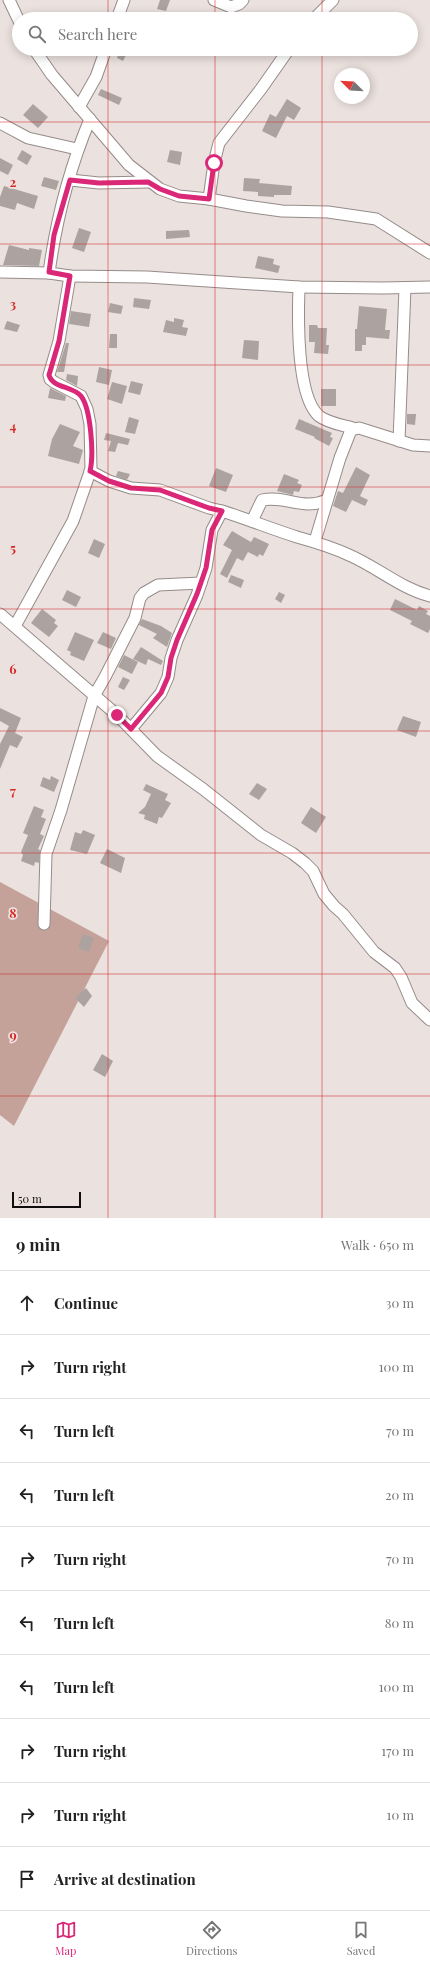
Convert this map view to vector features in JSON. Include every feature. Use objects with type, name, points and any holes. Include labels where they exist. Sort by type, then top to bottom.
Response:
[{"type":"street","points":[[9,0],[15,12]]},
{"type":"street","points":[[120,12],[124,0]]},
{"type":"street","points":[[214,0],[231,7],[239,4],[243,0]]},
{"type":"street","points":[[321,12],[333,0]]},
{"type":"street","points":[[39,56],[52,75],[129,165],[148,182],[160,189],[179,196],[209,199],[282,211],[328,212],[376,218],[430,253]]},
{"type":"street","points":[[79,107],[96,77],[104,56]]},
{"type":"street","points":[[209,199],[214,163],[219,143],[284,56]]},
{"type":"street","points":[[49,272],[54,235],[70,180],[77,149],[90,119]]},
{"type":"street","points":[[0,123],[28,138],[77,149]]},
{"type":"street","points":[[70,180],[99,183],[148,182]]},
{"type":"street","points":[[0,272],[49,272],[70,276],[146,277],[299,287],[430,287]]},
{"type":"street","points":[[15,626],[73,521],[90,471],[90,424],[87,409],[81,396],[54,382],[50,379],[49,375],[59,341],[70,276]]},
{"type":"street","points":[[299,287],[298,341],[302,372],[308,396],[318,416],[326,420],[353,428],[359,428],[398,441],[430,446]]},
{"type":"street","points":[[398,441],[405,288]]},
{"type":"street","points":[[315,541],[340,458],[353,428]]},
{"type":"street","points":[[90,471],[109,481],[131,488],[160,490],[209,508],[298,537],[315,541],[350,556],[400,584],[430,596]]},
{"type":"street","points":[[252,521],[262,500],[280,499],[307,505],[316,505],[327,500]]},
{"type":"street","points":[[131,729],[161,693],[168,677],[171,658],[177,640],[206,568],[212,530],[222,511]]},
{"type":"street","points":[[44,924],[46,854],[63,803],[94,696],[106,677],[135,618],[140,598],[144,593],[158,585],[201,583]]},
{"type":"street","points":[[0,614],[131,729],[157,756],[204,789],[261,835],[292,852],[314,871],[324,894],[343,914],[374,952],[395,968],[401,977],[412,1003],[430,1020]]},
{"type":"shaded area","points":[[0,882],[109,941],[14,1126],[0,1115]]},
{"type":"building","points":[[160,0],[170,0],[166,11],[157,9]]},
{"type":"building","points":[[118,56],[126,56],[123,61],[117,58]]},
{"type":"building","points":[[101,89],[122,98],[119,105],[98,95]]},
{"type":"building","points":[[287,99],[301,108],[294,120],[287,116],[276,138],[262,131],[270,114],[276,117]]},
{"type":"building","points":[[33,104],[48,117],[38,128],[23,115]]},
{"type":"building","points":[[22,150],[32,156],[27,165],[17,159]]},
{"type":"building","points":[[170,150],[182,152],[180,165],[167,162]]},
{"type":"building","points":[[0,158],[13,165],[8,175],[0,171]]},
{"type":"building","points":[[44,177],[59,181],[56,190],[41,186]]},
{"type":"building","points":[[244,178],[260,179],[259,183],[292,186],[291,195],[274,195],[274,197],[258,196],[258,192],[243,191]]},
{"type":"building","points":[[4,186],[38,196],[34,209],[17,203],[15,210],[0,206],[0,197]]},
{"type":"building","points":[[79,228],[91,232],[84,252],[72,248]]},
{"type":"building","points":[[189,230],[190,237],[166,239],[166,231]]},
{"type":"building","points":[[9,245],[29,250],[29,248],[42,250],[39,266],[3,265]]},
{"type":"building","points":[[258,256],[274,259],[273,264],[280,266],[278,273],[255,268]]},
{"type":"building","points":[[134,298],[151,300],[149,309],[133,307]]},
{"type":"building","points":[[110,303],[123,306],[121,314],[108,312]]},
{"type":"building","points":[[359,306],[387,309],[385,330],[390,330],[389,339],[366,337],[366,345],[362,345],[362,351],[355,351],[355,329],[357,329]]},
{"type":"building","points":[[71,311],[91,314],[89,327],[69,324]]},
{"type":"building","points":[[174,318],[184,320],[182,327],[188,328],[186,336],[163,332],[166,320],[174,322]]},
{"type":"building","points":[[7,321],[20,325],[17,332],[4,329]]},
{"type":"building","points":[[309,325],[317,325],[318,328],[327,328],[326,345],[329,345],[328,354],[314,353],[315,342],[309,342]]},
{"type":"building","points":[[110,334],[117,334],[117,348],[109,348]]},
{"type":"building","points":[[244,340],[259,341],[258,360],[242,358]]},
{"type":"building","points":[[66,343],[69,343],[64,372],[57,372]]},
{"type":"building","points":[[99,367],[112,370],[109,385],[96,382]]},
{"type":"building","points":[[67,374],[78,376],[77,386],[66,380]]},
{"type":"building","points":[[131,381],[143,384],[140,395],[128,392]]},
{"type":"building","points":[[112,382],[127,386],[122,404],[107,399]]},
{"type":"building","points":[[50,388],[66,396],[65,401],[48,398]]},
{"type":"building","points":[[321,389],[336,389],[336,406],[321,406]]},
{"type":"building","points":[[407,414],[416,414],[415,425],[407,424]]},
{"type":"building","points":[[129,417],[139,420],[135,434],[125,432]]},
{"type":"building","points":[[299,419],[332,433],[330,437],[333,438],[329,446],[314,438],[315,437],[295,429]]},
{"type":"building","points":[[60,424],[80,432],[73,446],[83,450],[79,464],[48,456],[52,439]]},
{"type":"building","points":[[106,433],[130,439],[128,445],[118,443],[115,452],[108,451],[111,441],[104,440]]},
{"type":"building","points":[[356,467],[370,475],[360,496],[368,500],[365,506],[352,500],[346,512],[333,506],[338,491],[343,493]]},
{"type":"building","points":[[216,468],[233,475],[226,492],[209,486]]},
{"type":"building","points":[[118,471],[130,474],[127,480],[116,476]]},
{"type":"building","points":[[284,474],[299,480],[297,483],[302,485],[299,492],[294,491],[293,495],[277,491]]},
{"type":"building","points":[[232,531],[251,542],[254,537],[269,544],[263,556],[259,554],[258,557],[248,552],[243,561],[237,558],[227,578],[220,574],[232,550],[223,545]]},
{"type":"building","points":[[94,539],[105,544],[99,558],[88,553]]},
{"type":"building","points":[[231,575],[244,580],[241,588],[228,582]]},
{"type":"building","points":[[67,590],[81,597],[76,607],[62,600]]},
{"type":"building","points":[[279,592],[285,595],[281,603],[275,599]]},
{"type":"building","points":[[395,599],[417,610],[419,606],[428,611],[426,614],[430,616],[430,629],[428,633],[410,624],[412,621],[390,610]]},
{"type":"building","points":[[42,609],[56,620],[54,623],[58,626],[49,637],[31,623]]},
{"type":"building","points":[[142,619],[161,626],[172,633],[167,647],[153,638],[157,634],[139,625]]},
{"type":"building","points":[[75,632],[94,640],[84,661],[70,655],[71,652],[67,650]]},
{"type":"building","points":[[103,632],[116,638],[111,649],[97,643]]},
{"type":"building","points":[[141,647],[163,661],[161,665],[148,659],[146,665],[133,659]]},
{"type":"building","points":[[124,655],[138,662],[132,674],[118,667]]},
{"type":"building","points":[[123,677],[130,680],[124,690],[118,687]]},
{"type":"building","points":[[0,708],[21,718],[15,733],[23,737],[17,748],[10,745],[0,769],[0,744],[9,726],[0,721]]},
{"type":"building","points":[[403,716],[421,722],[416,737],[397,730]]},
{"type":"building","points":[[51,776],[59,780],[54,792],[40,786],[43,777],[50,780]]},
{"type":"building","points":[[257,783],[267,789],[259,800],[249,794]]},
{"type":"building","points":[[146,784],[168,794],[165,800],[171,803],[162,818],[159,817],[157,824],[144,819],[145,815],[138,813],[145,807],[151,794],[143,790]]},
{"type":"building","points":[[34,806],[44,810],[41,817],[46,819],[40,834],[44,836],[38,849],[40,850],[39,863],[35,862],[34,866],[21,861],[23,855],[21,852],[28,835],[23,833]]},
{"type":"building","points":[[311,807],[326,817],[316,833],[301,823]]},
{"type":"building","points":[[83,830],[95,835],[87,854],[70,850],[75,832],[81,834]]},
{"type":"building","points":[[107,849],[125,858],[121,873],[100,863]]},
{"type":"building","points":[[83,934],[94,938],[89,952],[78,948]]},
{"type":"building","points":[[86,988],[92,996],[84,1007],[75,998]]},
{"type":"building","points":[[102,1054],[113,1061],[105,1077],[93,1070]]},
{"type":"route","points":[[117,715],[131,729],[154,704],[161,693],[168,677],[171,658],[177,640],[197,594],[206,568],[212,530],[222,511],[209,508],[160,490],[152,488],[142,490],[131,488],[109,481],[90,471],[90,424],[87,409],[81,396],[54,382],[50,379],[49,375],[59,341],[70,276],[49,272],[54,235],[70,180],[99,183],[148,182],[160,189],[179,196],[209,199],[214,163]]}]
